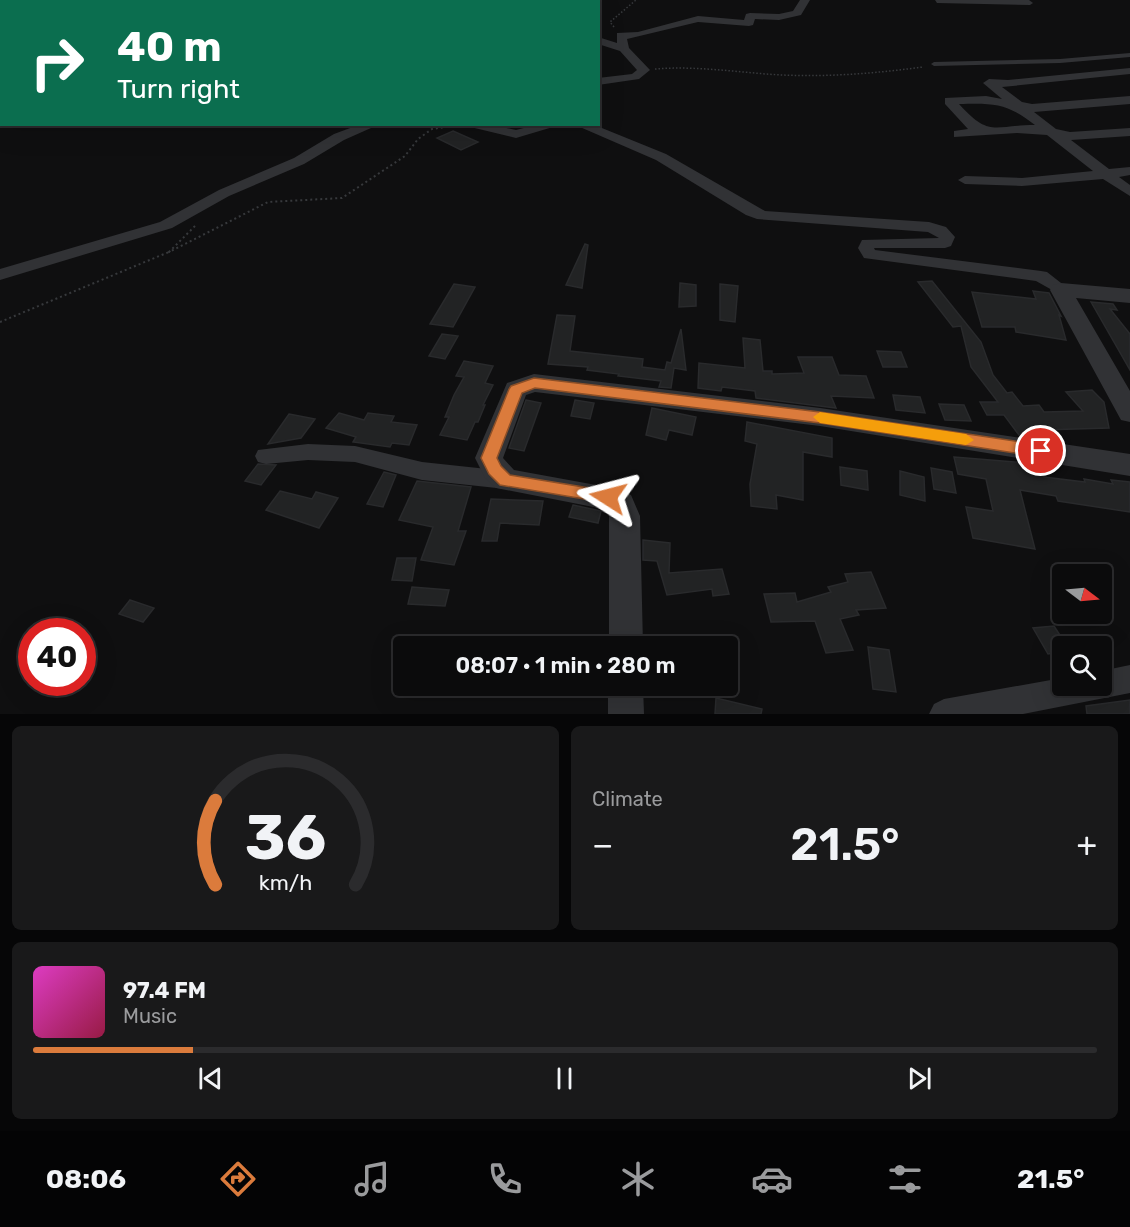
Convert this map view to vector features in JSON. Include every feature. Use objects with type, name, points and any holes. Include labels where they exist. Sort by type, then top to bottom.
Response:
[{"type":"street","points":[[624,49],[621,35],[633,38],[667,24],[699,18],[749,22],[750,16],[779,17],[796,13],[805,0]]},
{"type":"street","points":[[600,41],[624,49],[644,70],[635,77],[600,82]]},
{"type":"street","points":[[1130,71],[1008,84],[988,83],[1130,192]]},
{"type":"street","points":[[985,132],[973,127],[949,101],[986,100],[1032,108],[1130,100]]},
{"type":"street","points":[[0,275],[42,260],[166,225],[224,193],[299,161],[339,137],[369,126]]},
{"type":"street","points":[[473,126],[516,134],[549,126]]},
{"type":"street","points":[[584,126],[661,157],[751,212],[763,216],[929,227],[940,230],[947,237],[945,243],[868,243],[866,248],[870,254],[1041,276],[1061,290],[1130,413]]},
{"type":"street","points":[[959,134],[1033,129],[1070,136],[1130,132]]},
{"type":"street","points":[[965,180],[1022,182],[1130,171]]},
{"type":"street","points":[[1061,290],[1130,296]]},
{"type":"street","points":[[506,480],[495,470],[489,458],[516,389],[534,383],[820,417],[1130,465]]},
{"type":"street","points":[[266,456],[308,452],[355,454],[422,471],[506,480],[608,497],[621,503],[626,516],[626,636]]},
{"type":"street","points":[[1112,683],[1130,680]]},
{"type":"street","points":[[944,714],[1052,694]]},
{"type":"street","points":[[626,696],[626,714]]},
{"type":"lane","points":[[937,1],[1030,3],[1025,0]]},
{"type":"lane","points":[[934,64],[1060,61],[1130,55]]},
{"type":"path","points":[[621,35],[610,22],[636,0]]},
{"type":"path","points":[[644,70],[701,68],[768,74],[852,76],[934,64]]},
{"type":"path","points":[[0,321],[17,317],[169,252],[268,202],[342,198],[405,156],[418,139],[432,129],[450,126]]},
{"type":"path","points":[[169,252],[197,224]]},
{"type":"building","points":[[453,131],[478,142],[461,150],[437,138]]},
{"type":"building","points":[[585,244],[588,245],[582,288],[566,285]]},
{"type":"building","points":[[932,281],[981,342],[993,375],[1007,393],[1012,392],[1023,406],[1039,405],[1044,412],[1083,411],[1066,392],[1092,390],[1104,402],[1109,428],[1041,430],[1045,439],[1019,435],[1004,415],[987,415],[980,402],[998,402],[971,367],[961,326],[953,327],[918,282]]},
{"type":"building","points":[[680,283],[696,285],[696,306],[679,307]]},
{"type":"building","points":[[454,284],[475,287],[453,327],[430,324]]},
{"type":"building","points":[[720,284],[738,286],[735,322],[720,320]]},
{"type":"building","points":[[1033,291],[1049,293],[1061,316],[1059,315],[1066,340],[1016,332],[1015,327],[982,327],[972,292],[1036,299]]},
{"type":"building","points":[[1091,302],[1113,304],[1117,310],[1110,309],[1130,334],[1130,370]]},
{"type":"building","points":[[557,315],[575,316],[570,351],[643,359],[642,367],[665,370],[667,362],[671,363],[681,329],[686,370],[674,368],[671,388],[659,387],[661,381],[618,376],[619,374],[587,370],[588,367],[548,364]]},
{"type":"building","points":[[442,334],[458,336],[445,359],[429,356]]},
{"type":"building","points":[[743,338],[760,340],[763,371],[772,371],[772,374],[804,373],[798,357],[832,357],[839,375],[866,376],[874,398],[831,396],[836,408],[756,398],[755,391],[722,387],[721,391],[698,388],[699,363],[745,368]]},
{"type":"building","points":[[877,351],[901,352],[907,367],[883,367]]},
{"type":"building","points":[[464,361],[493,366],[485,383],[493,385],[478,422],[475,422],[467,440],[440,435],[449,417],[445,417],[454,395],[464,377],[456,376]]},
{"type":"building","points":[[893,395],[920,397],[925,413],[896,410]]},
{"type":"building","points":[[526,400],[541,403],[524,451],[509,448]]},
{"type":"building","points":[[575,400],[594,403],[590,419],[571,416]]},
{"type":"building","points":[[939,404],[964,405],[971,421],[945,420]]},
{"type":"building","points":[[652,408],[696,417],[692,435],[669,430],[666,440],[646,435]]},
{"type":"building","points":[[339,413],[364,420],[368,413],[394,416],[391,422],[417,425],[409,445],[392,443],[390,447],[353,442],[356,437],[326,428]]},
{"type":"building","points":[[289,414],[315,419],[301,438],[268,444]]},
{"type":"building","points":[[747,422],[832,438],[832,457],[803,452],[803,500],[776,495],[777,509],[751,506],[750,484],[757,444],[745,441]]},
{"type":"building","points":[[954,457],[1041,464],[1044,477],[1085,482],[1084,479],[1113,484],[1111,480],[1130,482],[1130,512],[1058,501],[1056,496],[1020,490],[1035,549],[973,538],[966,507],[993,511],[986,479],[958,474]]},
{"type":"building","points":[[258,464],[276,465],[261,485],[245,481]]},
{"type":"building","points":[[840,467],[867,471],[868,490],[841,485]]},
{"type":"building","points":[[931,468],[952,472],[956,493],[934,489]]},
{"type":"building","points":[[900,471],[924,477],[925,501],[900,495]]},
{"type":"building","points":[[384,472],[396,475],[383,507],[367,504]]},
{"type":"building","points":[[417,481],[471,487],[458,531],[466,531],[454,565],[421,560],[433,527],[399,520]]},
{"type":"building","points":[[280,491],[312,499],[316,492],[338,498],[319,528],[266,510]]},
{"type":"building","points":[[491,499],[543,501],[539,525],[500,523],[497,541],[482,541]]},
{"type":"building","points":[[573,505],[601,511],[598,523],[569,517]]},
{"type":"building","points":[[643,540],[670,543],[669,573],[722,569],[729,594],[713,596],[712,589],[667,595],[657,561],[643,560]]},
{"type":"building","points":[[397,558],[416,558],[412,581],[392,580]]},
{"type":"building","points":[[871,572],[886,608],[856,610],[859,615],[840,619],[853,650],[826,653],[815,621],[771,622],[764,594],[795,593],[797,602],[831,592],[828,587],[848,582],[845,574]]},
{"type":"building","points":[[412,587],[449,590],[445,606],[408,604]]},
{"type":"building","points":[[130,600],[154,608],[143,622],[119,614]]},
{"type":"building","points":[[1054,626],[1060,636],[1052,636],[1052,653],[1048,654],[1033,628]]},
{"type":"building","points":[[868,647],[889,650],[896,692],[873,689]]},
{"type":"building","points":[[716,698],[762,709],[761,714],[715,714]]},
{"type":"building","points":[[1130,700],[1130,714],[1087,714],[1086,706]]},
{"type":"slow traffic","points":[[820,417],[966,440]]},
{"type":"route","points":[[608,497],[506,480],[495,470],[489,458],[516,389],[534,383],[578,388],[820,417],[1041,451]]}]
